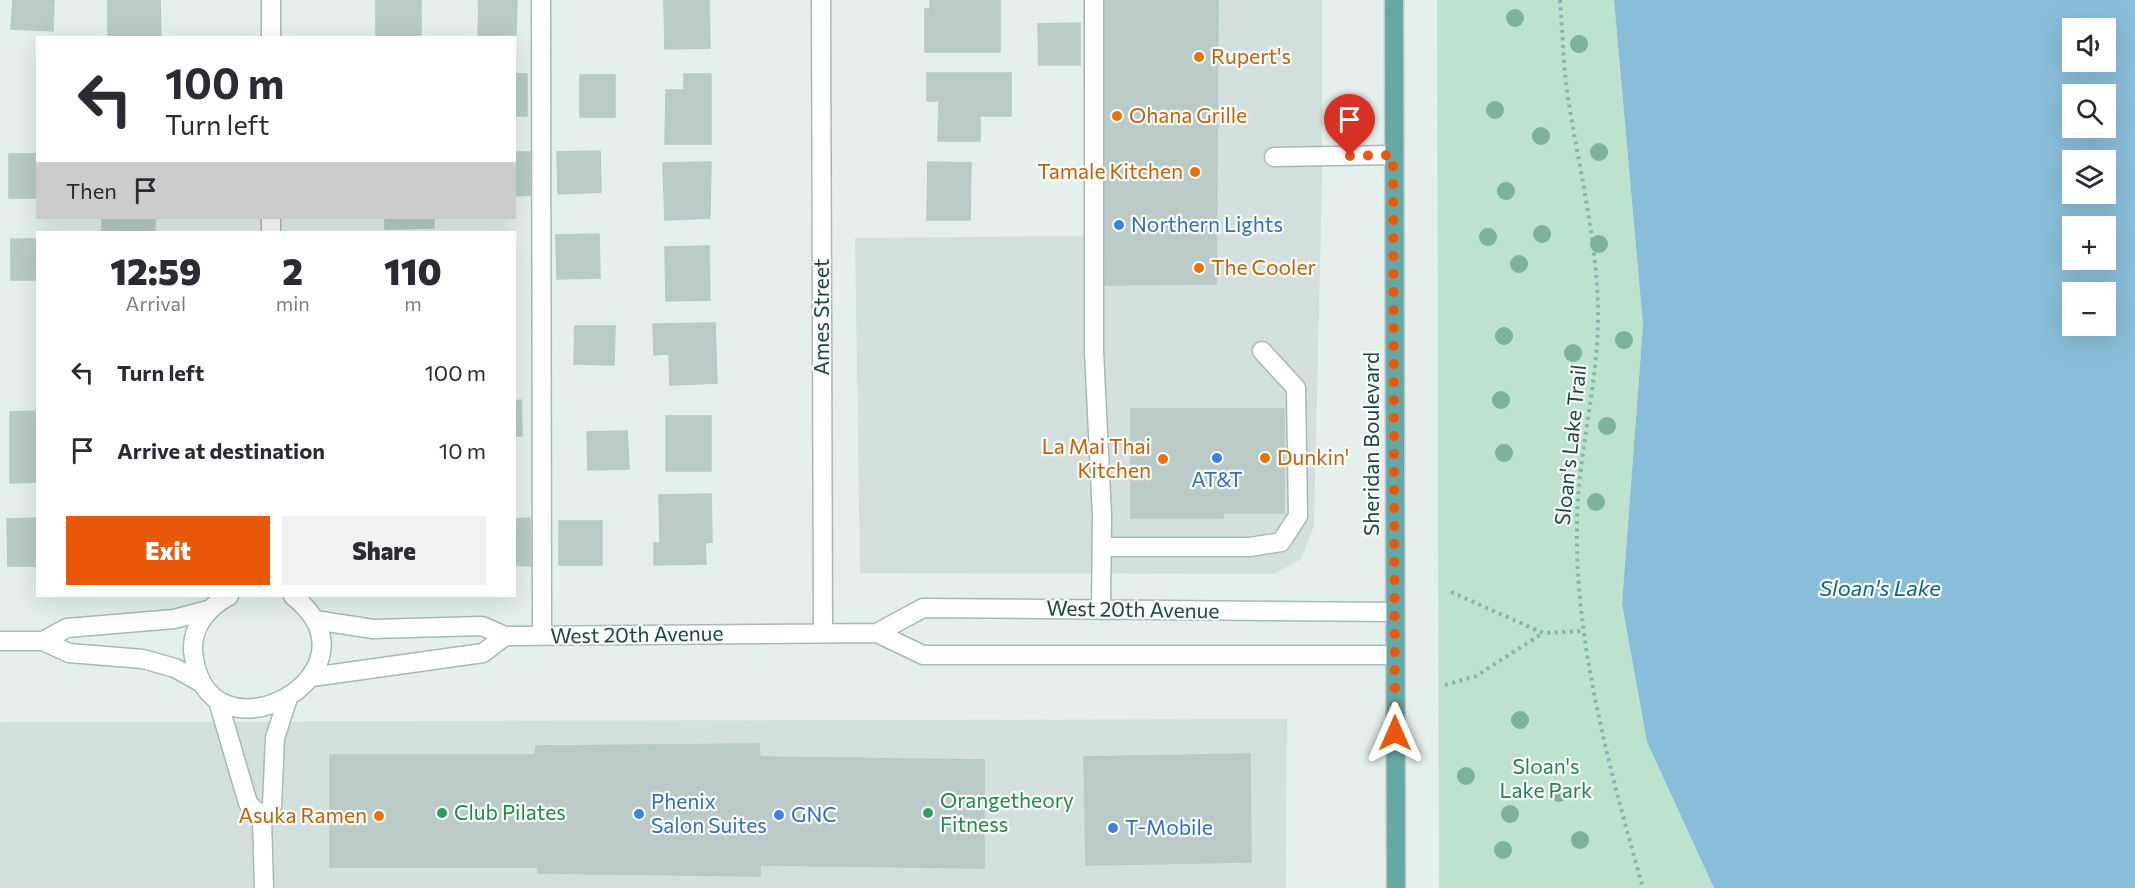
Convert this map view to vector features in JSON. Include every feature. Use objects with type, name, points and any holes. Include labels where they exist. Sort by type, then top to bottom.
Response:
[{"type":"main road","name":"Sheridan Boulevard","points":[[1394,0],[1396,888]]},
{"type":"street","points":[[271,0],[271,36]]},
{"type":"street","points":[[541,0],[542,636]]},
{"type":"street","name":"Ames Street","points":[[821,0],[823,633]]},
{"type":"street","points":[[1094,0],[1094,351],[1098,403],[1102,547],[1101,610]]},
{"type":"street","points":[[1274,157],[1393,155]]},
{"type":"street","points":[[1102,547],[1250,547],[1281,542],[1298,516],[1296,388],[1262,351]]},
{"type":"street","points":[[43,641],[67,628],[174,619],[208,610],[228,597]]},
{"type":"street","points":[[218,701],[235,707],[253,708],[288,698],[312,677],[320,657],[320,636],[307,606],[294,597]]},
{"type":"street","name":"West 20th Avenue","points":[[876,633],[923,608],[1395,612]]},
{"type":"street","points":[[200,682],[195,668],[193,643],[198,626],[208,610]]},
{"type":"street","name":"West 20th Avenue","points":[[315,620],[373,629],[482,626],[505,636],[876,633],[923,655],[1395,655]]},
{"type":"street","points":[[312,677],[483,653],[505,636]]},
{"type":"street","points":[[0,641],[43,641],[69,653],[143,659],[175,668],[200,682],[218,701],[248,803],[262,818],[264,888]]},
{"type":"street","points":[[262,818],[272,806],[275,738],[288,698]]},
{"type":"path","name":"Sloan's Lake Trail","points":[[1560,0],[1568,101],[1592,231],[1598,311],[1593,395],[1580,467],[1577,528],[1584,631],[1614,782],[1643,888]]},
{"type":"path","points":[[1451,592],[1544,633],[1584,631]]},
{"type":"path","points":[[1445,685],[1476,676],[1544,633]]},
{"type":"shaded area","points":[[1083,0],[1322,0],[1322,183],[1314,526],[1301,559],[1274,574],[860,573],[855,238],[1085,236]]},
{"type":"shaded area","points":[[1287,719],[1286,888],[0,888],[0,722]]},
{"type":"green space","name":"Sloan's Lake Park","points":[[1437,0],[1614,0],[1643,325],[1622,604],[1647,742],[1714,888],[1439,888]]},
{"type":"water","name":"Sloan's Lake","points":[[1614,0],[2135,0],[2135,888],[1714,888],[1647,742],[1622,604],[1643,325]]},
{"type":"building","points":[[13,0],[54,0],[53,31],[11,29]]},
{"type":"building","points":[[108,0],[160,0],[161,36],[108,36]]},
{"type":"building","points":[[376,0],[421,0],[421,36],[376,36]]},
{"type":"building","points":[[479,0],[517,0],[516,35],[478,35]]},
{"type":"building","points":[[664,0],[709,0],[710,48],[665,49]]},
{"type":"building","points":[[930,0],[1000,0],[1000,52],[925,52],[925,9],[930,9]]},
{"type":"building","points":[[1104,0],[1218,0],[1216,284],[1105,285]]},
{"type":"building","points":[[1080,23],[1080,65],[1039,65],[1038,24]]},
{"type":"building","points":[[927,73],[1011,73],[1011,116],[980,116],[980,141],[938,141],[939,101],[927,101]]},
{"type":"building","points":[[516,74],[527,74],[527,116],[516,116]]},
{"type":"building","points":[[684,74],[711,74],[711,144],[665,144],[666,90],[684,90]]},
{"type":"building","points":[[580,75],[615,75],[615,117],[580,117]]},
{"type":"building","points":[[600,151],[601,192],[558,194],[557,152]]},
{"type":"building","points":[[516,152],[530,152],[530,195],[516,196]]},
{"type":"building","points":[[9,154],[36,154],[36,198],[9,198]]},
{"type":"building","points":[[711,162],[710,218],[665,220],[663,163]]},
{"type":"building","points":[[928,162],[971,163],[970,220],[927,220]]},
{"type":"building","points":[[102,219],[155,219],[155,230],[102,231]]},
{"type":"building","points":[[385,219],[434,219],[434,228],[385,229]]},
{"type":"building","points":[[599,234],[600,278],[557,279],[556,235]]},
{"type":"building","points":[[11,239],[36,239],[36,280],[11,280]]},
{"type":"building","points":[[709,246],[710,300],[666,301],[665,247]]},
{"type":"building","points":[[715,323],[717,383],[670,385],[669,354],[654,355],[653,324]]},
{"type":"building","points":[[575,326],[615,326],[614,365],[574,364]]},
{"type":"building","points":[[521,400],[522,436],[516,436],[516,401]]},
{"type":"building","points":[[1131,409],[1284,409],[1284,513],[1223,513],[1223,518],[1131,518]]},
{"type":"building","points":[[36,411],[36,482],[10,483],[10,412]]},
{"type":"building","points":[[666,416],[711,416],[711,471],[666,471]]},
{"type":"building","points":[[627,431],[629,469],[588,470],[587,432]]},
{"type":"building","points":[[711,494],[712,542],[705,543],[706,564],[654,565],[654,543],[660,543],[659,495]]},
{"type":"building","points":[[36,518],[36,566],[8,566],[7,519]]},
{"type":"building","points":[[530,518],[531,566],[516,565],[516,519]]},
{"type":"building","points":[[559,521],[602,521],[602,565],[559,565]]},
{"type":"building","points":[[759,744],[760,757],[984,760],[984,868],[760,865],[760,876],[538,873],[538,867],[330,867],[330,755],[535,755],[536,746]]},
{"type":"building","points":[[1250,754],[1251,862],[1086,865],[1084,757]]},
{"type":"place","name":"Rupert's","points":[[1199,57]]},
{"type":"place","name":"Ohana Grille","points":[[1117,116]]},
{"type":"place","name":"Tamale Kitchen","points":[[1195,172]]},
{"type":"place","name":"Northern Lights","points":[[1119,225]]},
{"type":"place","name":"The Cooler","points":[[1199,268]]},
{"type":"place","name":"AT&T","points":[[1217,458]]},
{"type":"place","name":"Dunkin'","points":[[1265,458]]},
{"type":"place","name":"La Mai Thai Kitchen","points":[[1163,459]]},
{"type":"place","name":"Club Pilates","points":[[442,813]]},
{"type":"place","name":"Orangetheory Fitness","points":[[928,813]]},
{"type":"place","name":"Phenix Salon Suites","points":[[639,814]]},
{"type":"place","name":"GNC","points":[[779,815]]},
{"type":"place","name":"Asuka Ramen","points":[[379,816]]},
{"type":"place","name":"T-Mobile","points":[[1113,828]]},
{"type":"route","points":[[1350,156],[1393,155],[1395,733]]}]
